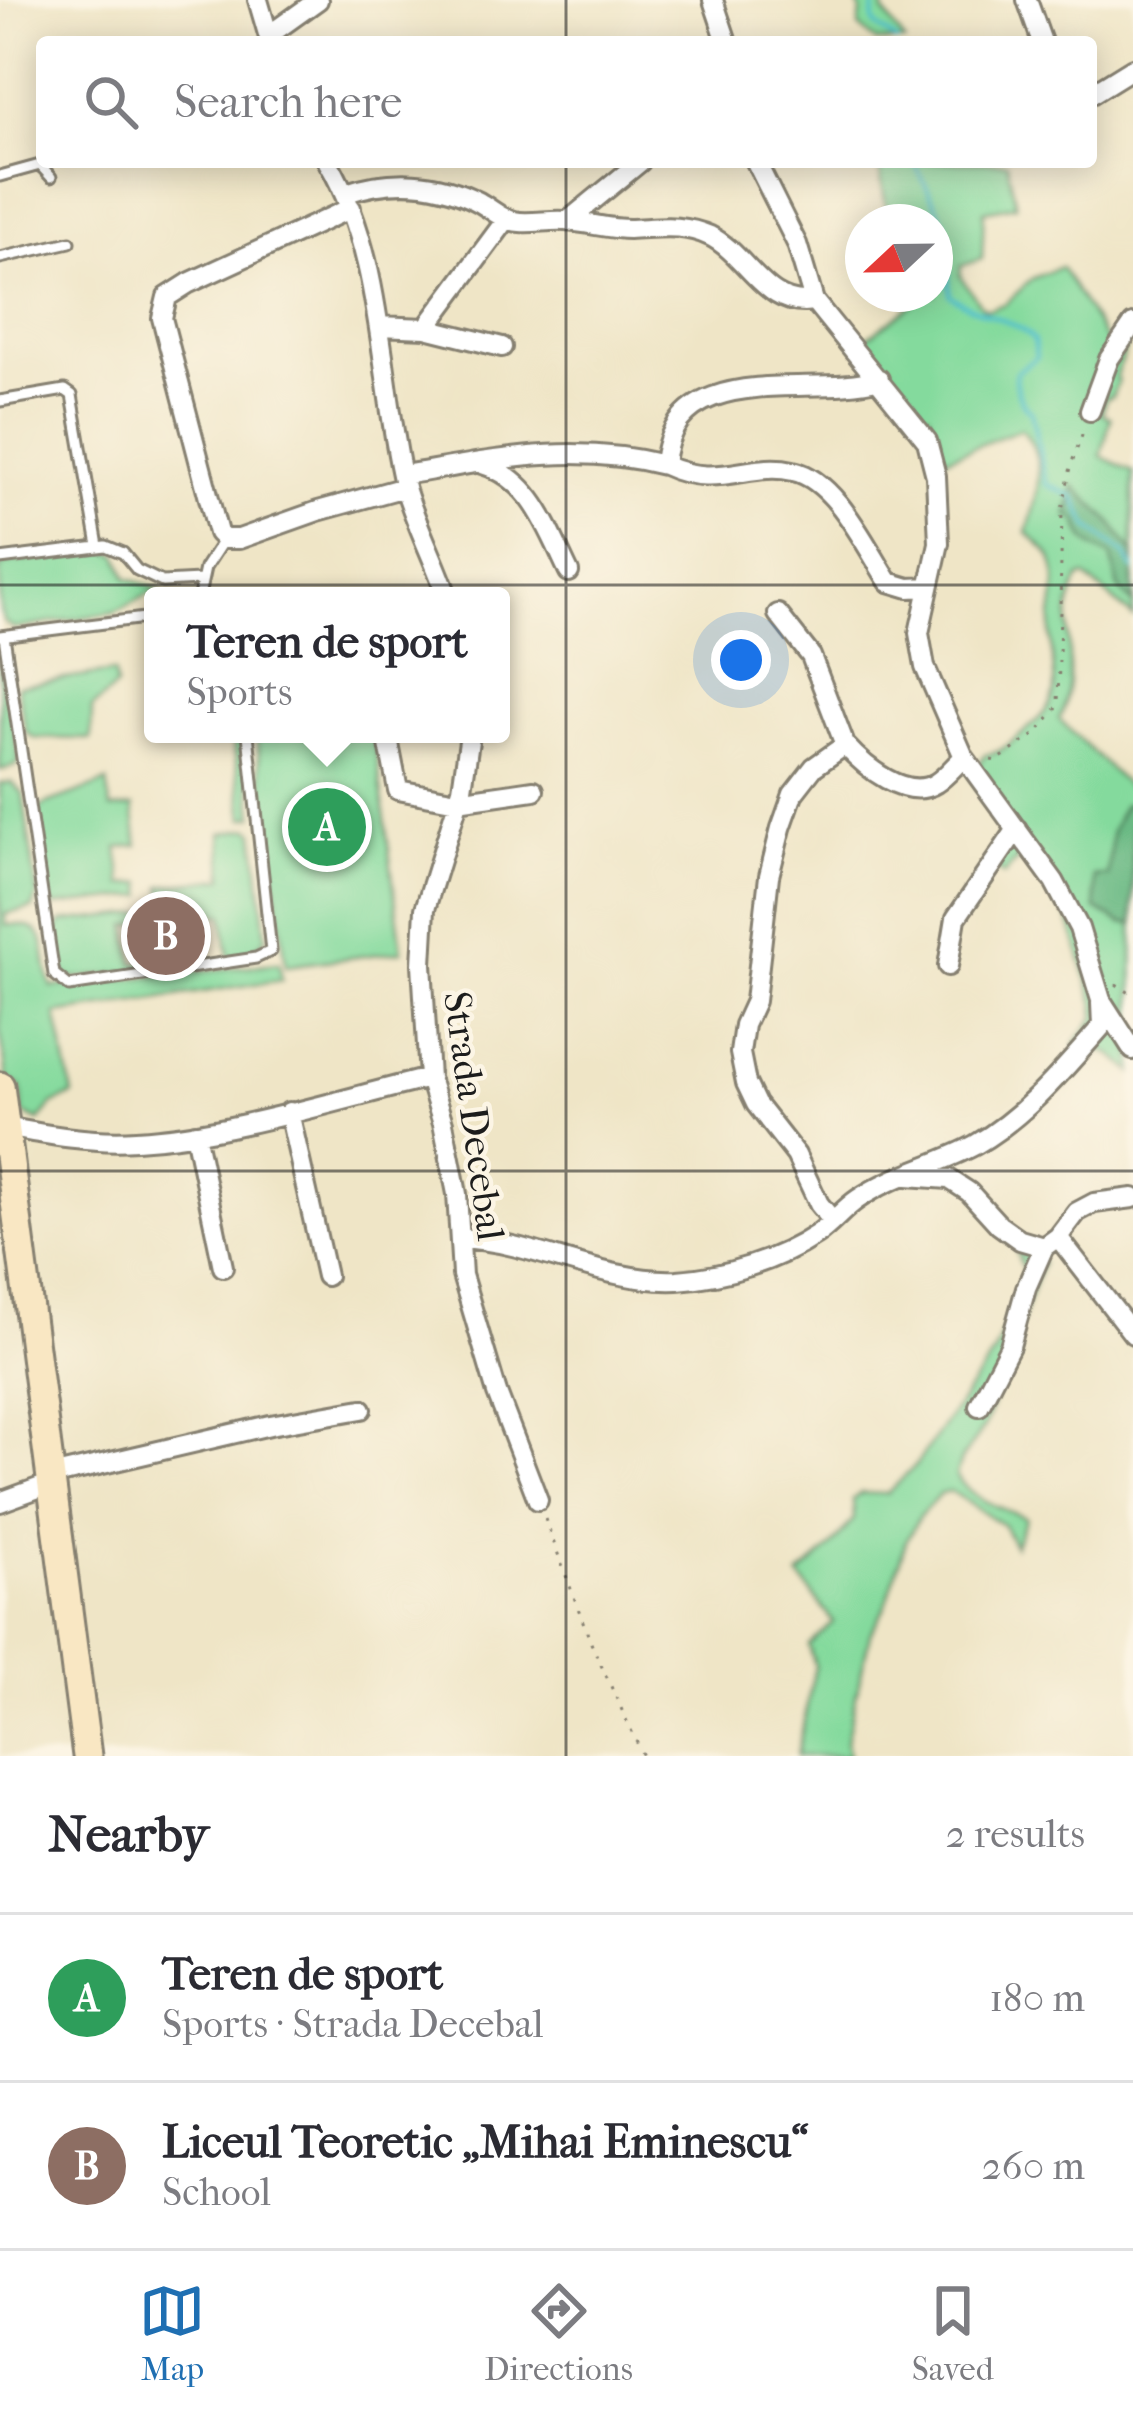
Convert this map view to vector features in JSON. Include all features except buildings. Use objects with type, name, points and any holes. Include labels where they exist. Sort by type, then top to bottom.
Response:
[{"type":"main road","points":[[0,1086],[87,1756]]},
{"type":"street","points":[[259,0],[269,36]]},
{"type":"street","points":[[273,36],[318,0]]},
{"type":"street","points":[[713,0],[725,36]]},
{"type":"street","points":[[1028,0],[1040,36]]},
{"type":"street","points":[[1097,90],[1133,68]]},
{"type":"street","points":[[331,168],[349,201],[379,326],[404,481],[444,587]]},
{"type":"street","points":[[568,221],[633,168]]},
{"type":"street","points":[[461,1238],[500,1240],[610,1272],[678,1280],[754,1265],[817,1234],[857,1200],[972,1147],[1016,1117],[1102,1025],[1101,1000],[1079,928],[1054,881],[964,757],[925,667],[919,633],[939,543],[936,476],[927,441],[814,301],[797,244],[759,168]]},
{"type":"street","points":[[814,301],[799,304],[776,296],[723,245],[691,229],[506,220],[472,199],[396,181],[202,277],[166,297],[162,305],[214,522],[224,539],[239,539],[404,481],[478,463],[583,451],[719,478],[797,471],[839,506],[868,542],[889,581],[909,588],[928,587]]},
{"type":"street","points":[[426,328],[506,220]]},
{"type":"street","points":[[1090,412],[1108,359],[1133,324]]},
{"type":"street","points":[[379,326],[426,328],[502,347]]},
{"type":"street","points":[[664,465],[666,445],[684,415],[728,392],[771,383],[834,388],[878,379]]},
{"type":"street","points":[[478,463],[506,471],[522,486],[569,572]]},
{"type":"street","points":[[778,614],[811,656],[844,745],[876,772],[911,788],[933,786],[964,757]]},
{"type":"street","points":[[389,743],[398,790],[457,801],[534,790]]},
{"type":"street","name":"Strada Decebal","points":[[468,743],[457,801],[425,909],[422,964],[429,1078],[447,1141],[462,1275],[497,1393],[538,1500]]},
{"type":"street","points":[[832,1220],[819,1204],[796,1155],[756,1104],[740,1053],[744,1025],[755,1000],[769,876],[781,828],[793,794],[814,766],[844,745]]},
{"type":"street","points":[[948,967],[956,918],[1017,829]]},
{"type":"street","points":[[1101,1000],[1133,1050]]},
{"type":"street","points":[[5,1127],[45,1135],[134,1141],[195,1133],[429,1078]]},
{"type":"street","points":[[289,1112],[326,1276]]},
{"type":"street","points":[[195,1133],[223,1267]]},
{"type":"street","points":[[903,1176],[949,1179],[1020,1240],[1051,1242],[1133,1334]]},
{"type":"street","points":[[979,1406],[1010,1346],[1026,1288],[1051,1242],[1077,1212],[1094,1203],[1133,1198]]},
{"type":"street","points":[[0,1502],[52,1479],[270,1425],[362,1409]]},
{"type":"lane","points":[[0,176],[36,166]]},
{"type":"lane","points":[[43,168],[51,177]]},
{"type":"lane","points":[[0,258],[70,242]]},
{"type":"lane","points":[[0,401],[65,390],[72,395],[98,546]]},
{"type":"lane","points":[[200,587],[224,539]]},
{"type":"lane","points":[[0,559],[98,546],[115,548],[137,570],[162,582],[200,580]]},
{"type":"lane","points":[[144,618],[2,636],[54,974],[69,986],[256,958],[271,951],[249,743]]},
{"type":"path","points":[[964,757],[996,761],[1036,734],[1058,706],[1062,510],[1090,412]]},
{"type":"path","points":[[538,1500],[591,1643],[643,1756]]},
{"type":"green space","points":[[857,0],[884,0],[884,12],[901,36],[869,36],[859,27]]},
{"type":"green space","points":[[879,168],[1008,168],[1016,205],[984,211],[982,259],[961,266],[960,276],[988,309],[1005,304],[1033,278],[1061,267],[1105,339],[1126,347],[1118,382],[1102,413],[1111,418],[1101,456],[1133,472],[1133,617],[1085,576],[1080,578],[1069,612],[1069,684],[1059,719],[1128,787],[1133,785],[1133,803],[1123,805],[1108,877],[1095,877],[1121,923],[1133,924],[1133,1073],[1111,1054],[1083,1054],[1074,1044],[1096,1017],[1069,919],[1026,850],[1004,875],[989,865],[1008,834],[971,777],[985,755],[998,751],[1033,724],[1054,692],[1055,568],[1048,553],[1027,533],[1037,493],[1035,453],[1021,429],[943,459],[929,413],[919,414],[862,341],[902,312],[953,312],[953,204],[886,204]]},
{"type":"green space","points":[[1074,486],[1112,523],[1133,553],[1133,604],[1119,588],[1111,555],[1089,543],[1078,521],[1068,516]]},
{"type":"green space","points":[[106,551],[118,554],[127,578],[153,587],[144,587],[144,597],[115,612],[15,629],[4,623],[0,610],[0,567]]},
{"type":"green space","points":[[0,647],[19,761],[0,770]]},
{"type":"green space","points":[[114,672],[116,687],[92,708],[91,739],[35,738],[26,732],[17,686]]},
{"type":"green space","points":[[233,743],[245,743],[254,816],[244,818]]},
{"type":"green space","points":[[257,743],[375,743],[402,951],[286,966]]},
{"type":"green space","points":[[11,782],[23,794],[37,895],[33,908],[5,914],[6,925],[33,928],[39,934],[52,987],[279,963],[282,980],[56,1014],[73,1095],[52,1105],[39,1121],[23,1113],[21,1087],[7,1078],[0,1029],[0,784]]},
{"type":"green space","points":[[107,782],[111,809],[133,807],[138,845],[118,848],[123,885],[143,883],[145,896],[54,906],[46,894],[38,811]]},
{"type":"green space","points":[[1133,803],[1133,924],[1096,909],[1094,877],[1108,876],[1112,831],[1123,805]]},
{"type":"green space","points":[[250,828],[255,832],[266,937],[249,956],[229,958],[223,915],[214,911],[206,912],[206,917],[167,921],[162,886],[224,878],[222,833]]},
{"type":"green space","points":[[147,913],[149,924],[128,926],[134,963],[166,960],[167,967],[71,979],[57,967],[53,935],[62,922]]},
{"type":"green space","points":[[1016,1250],[1042,1263],[984,1427],[956,1475],[977,1496],[1026,1518],[1014,1546],[1003,1525],[950,1491],[941,1493],[919,1517],[906,1541],[885,1608],[870,1634],[846,1741],[848,1756],[797,1756],[815,1666],[809,1645],[833,1622],[799,1576],[854,1519],[853,1499],[861,1493],[887,1494],[915,1466],[994,1354],[1025,1275]]},
{"type":"waterway","points":[[875,0],[874,23],[889,36]]},
{"type":"waterway","points":[[917,168],[945,223],[950,295],[1017,326],[1034,340],[1036,358],[1016,372],[1016,382],[1031,411],[1046,484],[1074,497],[1089,527],[1125,554],[1133,569]]},
{"type":"place","name":"Teren de sport","points":[[327,827]]},
{"type":"place","name":"Liceul Teoretic „Mihai Eminescu“","points":[[166,936]]}]
